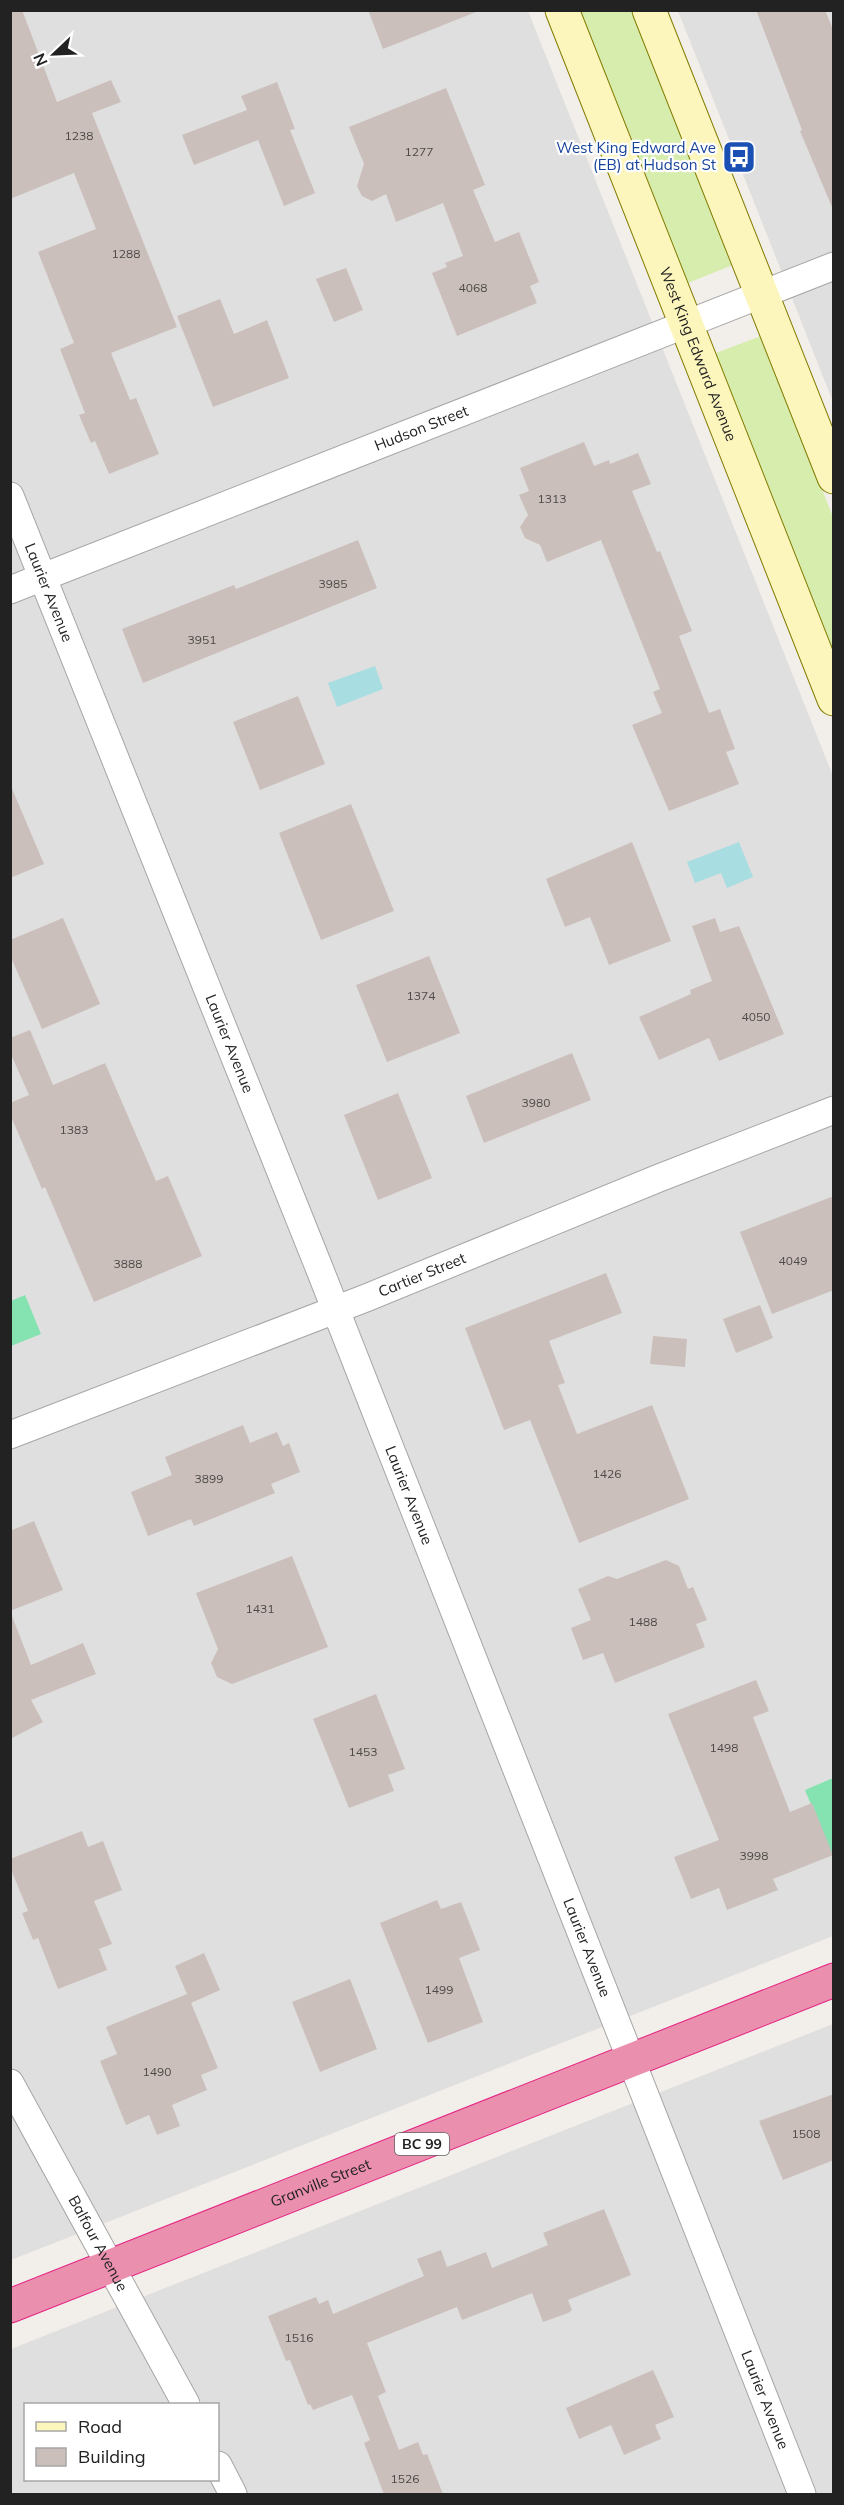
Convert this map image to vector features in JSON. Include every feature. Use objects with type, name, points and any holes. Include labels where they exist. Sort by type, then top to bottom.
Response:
[{"type":"highway","name":"Granville Street","points":[[10,2306],[834,1980]]},
{"type":"main road","name":"West King Edward Avenue","points":[[562,10],[834,699]]},
{"type":"main road","points":[[649,10],[834,477]]},
{"type":"street","name":"Hudson Street","points":[[10,590],[834,266]]},
{"type":"street","name":"Laurier Avenue","points":[[10,496],[335,1310],[802,2494]]},
{"type":"street","name":"Cartier Street","points":[[10,1435],[335,1310],[834,1110]]},
{"type":"street","name":"Balfour Avenue","points":[[10,2083],[185,2403]]},
{"type":"street","points":[[219,2467],[233,2494]]},
{"type":"shaded area","points":[[11,11],[528,11],[833,776],[833,1936],[11,2260]]},
{"type":"shaded area","points":[[678,11],[833,11],[833,402],[773,250]]},
{"type":"shaded area","points":[[833,2024],[833,2494],[11,2494],[11,2349]]},
{"type":"green space","points":[[578,11],[632,11],[733,265],[688,283],[682,273]]},
{"type":"green space","points":[[761,336],[833,517],[833,653],[716,358],[716,353]]},
{"type":"green space","points":[[25,1295],[41,1334],[11,1346],[11,1301]]},
{"type":"green space","points":[[833,1778],[833,1858],[805,1790]]},
{"type":"water","points":[[375,666],[383,689],[337,707],[328,683]]},
{"type":"water","points":[[739,842],[753,877],[727,888],[721,873],[695,883],[687,862]]},
{"type":"building","points":[[10,10],[22,10],[57,102],[111,80],[121,102],[92,113],[177,327],[111,353],[130,400],[136,398],[159,454],[109,474],[95,441],[91,443],[79,415],[85,413],[60,349],[74,343],[38,252],[96,229],[74,173],[10,199]]},
{"type":"building","points":[[368,10],[476,10],[476,12],[383,49]]},
{"type":"building","points":[[756,10],[825,10],[834,32],[834,212],[800,131],[802,130]]},
{"type":"building","points":[[277,82],[295,129],[290,130],[315,193],[284,206],[258,140],[194,165],[182,135],[247,110],[241,96]]},
{"type":"building","points":[[446,88],[485,185],[473,190],[495,242],[519,232],[539,282],[530,286],[537,303],[457,336],[432,273],[447,267],[445,263],[463,256],[443,203],[396,222],[386,194],[372,201],[362,196],[357,186],[364,164],[349,127]]},
{"type":"building","points":[[346,268],[363,310],[334,322],[316,279]]},
{"type":"building","points":[[220,299],[234,334],[267,320],[289,378],[213,407],[177,316]]},
{"type":"building","points":[[584,442],[594,466],[609,460],[610,464],[638,453],[651,484],[632,491],[657,552],[660,551],[692,631],[679,636],[709,713],[720,709],[735,749],[726,752],[739,784],[669,811],[632,725],[662,713],[653,692],[660,689],[601,540],[547,562],[540,545],[525,538],[520,527],[528,515],[519,495],[529,491],[520,468]]},
{"type":"building","points":[[358,540],[377,588],[143,683],[122,629],[234,585],[236,589]]},
{"type":"building","points":[[298,696],[325,764],[260,790],[233,722]]},
{"type":"building","points":[[10,784],[44,864],[10,878]]},
{"type":"building","points":[[351,804],[394,911],[321,940],[279,833]]},
{"type":"building","points":[[632,842],[671,941],[609,965],[590,917],[565,927],[546,879]]},
{"type":"building","points":[[63,918],[100,1004],[42,1029],[10,955],[10,940]]},
{"type":"building","points":[[715,918],[720,932],[739,926],[784,1034],[719,1061],[709,1038],[659,1060],[639,1017],[691,994],[690,990],[712,981],[692,926]]},
{"type":"building","points":[[429,956],[460,1033],[387,1062],[356,985]]},
{"type":"building","points":[[30,1030],[53,1085],[105,1063],[156,1181],[168,1176],[202,1256],[94,1302],[45,1187],[42,1189],[10,1114],[10,1103],[29,1095],[10,1052],[10,1038]]},
{"type":"building","points":[[572,1053],[591,1100],[484,1143],[466,1096]]},
{"type":"building","points":[[398,1093],[432,1178],[378,1200],[344,1115]]},
{"type":"building","points":[[834,1196],[834,1290],[772,1314],[740,1232]]},
{"type":"building","points":[[606,1273],[622,1313],[549,1341],[565,1383],[558,1385],[577,1434],[652,1405],[689,1499],[579,1543],[530,1420],[504,1430],[465,1328]]},
{"type":"building","points":[[760,1305],[773,1338],[736,1353],[723,1319]]},
{"type":"building","points":[[653,1336],[687,1339],[685,1367],[650,1364]]},
{"type":"building","points":[[243,1425],[250,1443],[277,1432],[283,1446],[289,1443],[300,1472],[271,1484],[275,1493],[194,1526],[191,1519],[148,1536],[131,1492],[172,1475],[165,1457]]},
{"type":"building","points":[[34,1521],[63,1590],[10,1611],[10,1531]]},
{"type":"building","points":[[292,1556],[328,1647],[232,1684],[217,1677],[211,1663],[218,1649],[196,1593]]},
{"type":"building","points":[[666,1560],[679,1566],[688,1589],[693,1587],[707,1620],[696,1624],[705,1647],[615,1683],[603,1653],[583,1660],[571,1628],[591,1620],[578,1589],[608,1576],[617,1579]]},
{"type":"building","points":[[10,1616],[12,1616],[31,1665],[83,1643],[96,1674],[31,1700],[43,1722],[10,1739]]},
{"type":"building","points":[[756,1680],[769,1711],[753,1717],[790,1812],[812,1803],[833,1855],[773,1879],[778,1890],[727,1910],[719,1888],[691,1899],[674,1857],[719,1840],[668,1714]]},
{"type":"building","points":[[376,1694],[405,1769],[388,1775],[394,1791],[349,1808],[313,1719]]},
{"type":"building","points":[[82,1831],[88,1847],[103,1841],[122,1890],[94,1901],[112,1944],[99,1949],[107,1970],[58,1989],[38,1938],[33,1940],[22,1913],[28,1911],[10,1867],[10,1859]]},
{"type":"building","points":[[437,1900],[441,1909],[461,1902],[480,1950],[459,1958],[483,2022],[428,2043],[380,1923]]},
{"type":"building","points":[[204,1953],[220,1990],[191,2003],[218,2068],[201,2075],[207,2090],[172,2105],[180,2126],[157,2135],[149,2115],[126,2125],[100,2061],[117,2054],[106,2027],[187,1994],[175,1966]]},
{"type":"building","points":[[350,1979],[377,2049],[320,2072],[292,2002]]},
{"type":"building","points":[[834,2094],[834,2160],[783,2180],[759,2121]]},
{"type":"building","points":[[604,2209],[631,2275],[568,2300],[572,2310],[568,2313],[543,2322],[532,2293],[462,2320],[457,2307],[367,2343],[386,2392],[378,2396],[399,2450],[418,2442],[423,2455],[427,2454],[443,2494],[384,2494],[364,2443],[370,2440],[352,2395],[313,2410],[310,2404],[308,2405],[290,2360],[286,2361],[268,2316],[316,2297],[319,2304],[328,2300],[333,2314],[424,2276],[417,2259],[441,2250],[447,2267],[486,2252],[492,2268],[548,2245],[543,2233]]},
{"type":"building","points":[[653,2370],[674,2417],[655,2425],[661,2439],[624,2455],[611,2425],[579,2439],[566,2408]]},
{"type":"place","name":"West King Edward Ave (EB) at Hudson St","points":[[739,157]]}]
